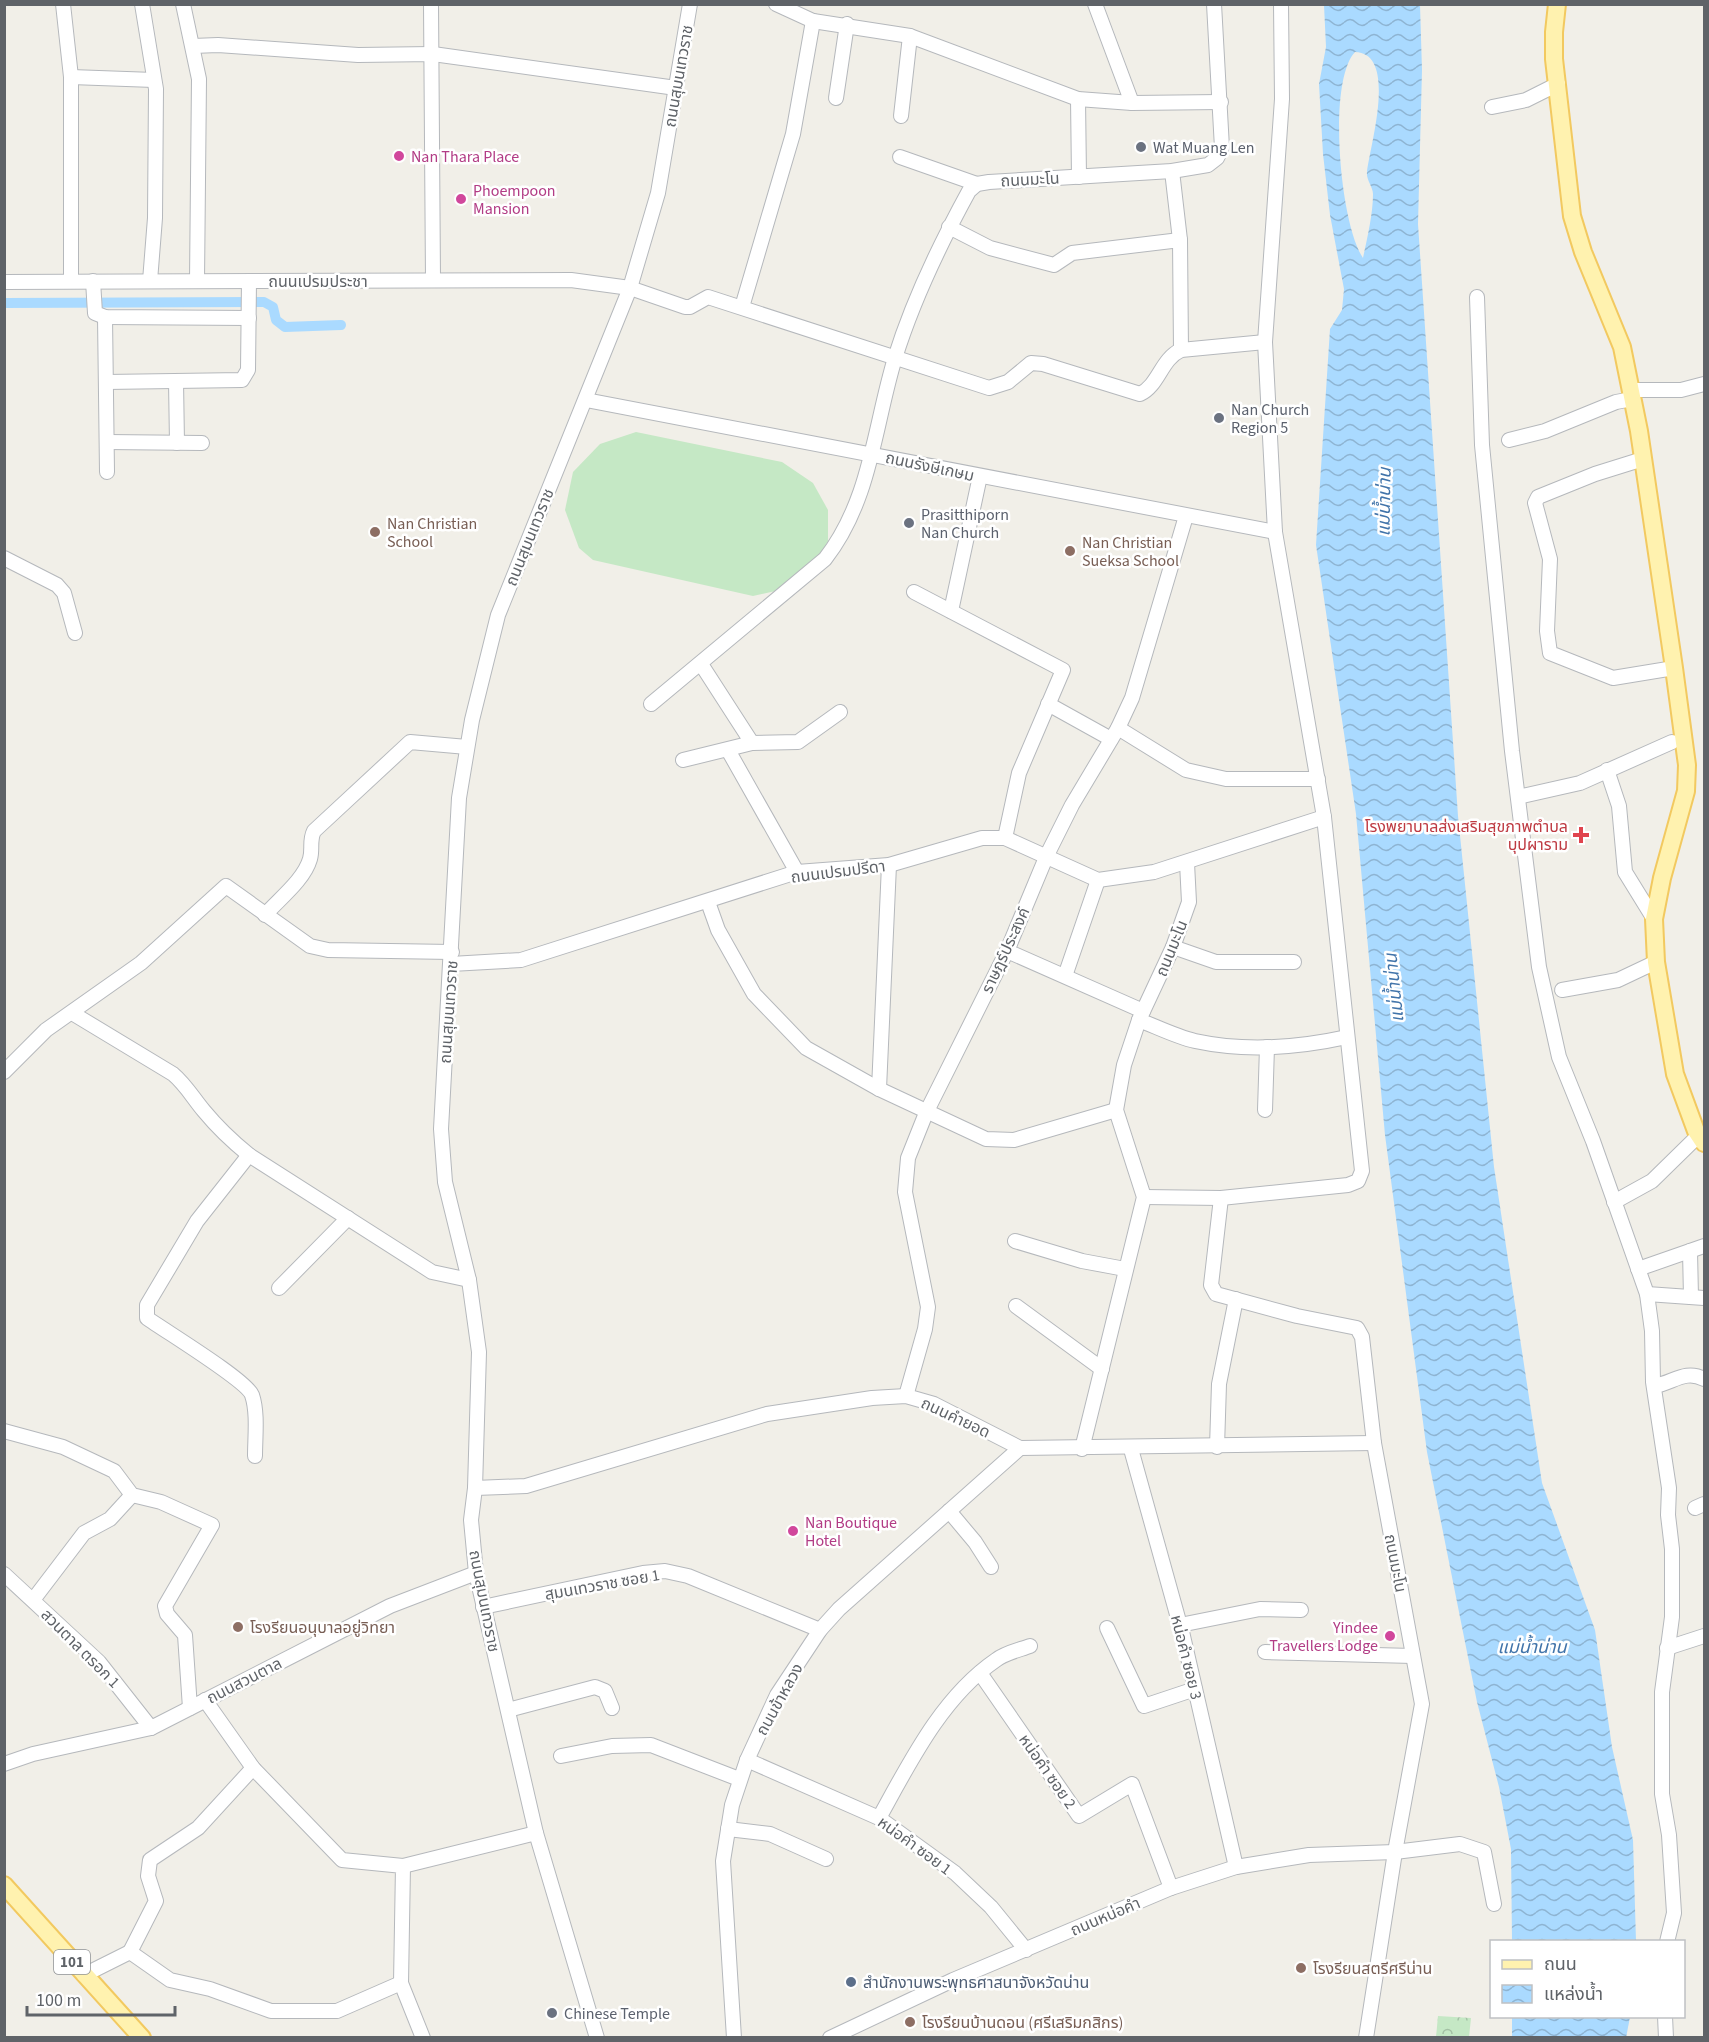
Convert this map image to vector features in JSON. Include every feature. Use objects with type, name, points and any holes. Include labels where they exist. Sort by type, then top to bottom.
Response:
[{"type":"main road","points":[[1557,4],[1554,32],[1572,216],[1583,252],[1622,347],[1643,459],[1674,668],[1686,765],[1686,791],[1662,878],[1654,919],[1656,962],[1675,1074],[1702,1139]]},
{"type":"main road","name":"101","points":[[4,1885],[142,2037]]},
{"type":"street","points":[[63,4],[71,77],[70,281]]},
{"type":"street","points":[[142,4],[154,81],[155,218],[150,281]]},
{"type":"street","points":[[183,4],[199,79],[197,281]]},
{"type":"street","points":[[431,4],[433,280]]},
{"type":"street","name":"ถนนสุมนเทวราช","points":[[597,2037],[536,1833],[476,1573],[471,1520],[475,1488],[478,1352],[469,1280],[445,1182],[441,1129],[459,798],[466,747],[498,615],[630,288],[658,193],[690,4]]},
{"type":"street","points":[[777,4],[813,21],[847,24],[910,36],[1078,99],[1132,103],[1221,102]]},
{"type":"street","points":[[1095,4],[1132,103]]},
{"type":"street","name":"ถนนมะโน","points":[[651,704],[825,559],[843,537],[854,513],[873,454],[895,359],[920,293],[949,227],[969,191],[978,184],[1172,171],[1208,165],[1217,158],[1222,148],[1214,4]]},
{"type":"street","points":[[1082,1449],[1144,1197],[1221,1198],[1348,1185],[1358,1181],[1362,1171],[1324,817],[1275,532],[1265,342],[1282,99],[1281,4]]},
{"type":"street","points":[[742,307],[793,134],[813,21]]},
{"type":"street","points":[[836,98],[847,24]]},
{"type":"street","points":[[901,116],[910,36]]},
{"type":"street","points":[[193,46],[218,45],[358,55],[433,54],[676,88]]},
{"type":"street","points":[[71,77],[154,81]]},
{"type":"street","points":[[1492,107],[1526,100],[1558,84]]},
{"type":"street","points":[[1078,99],[1079,177]]},
{"type":"street","points":[[900,157],[978,184]]},
{"type":"street","points":[[1172,171],[1180,240],[1181,350],[1265,342]]},
{"type":"street","points":[[949,227],[990,248],[1054,265],[1072,253],[1180,240]]},
{"type":"street","name":"ถนนเปรมประชา","points":[[4,282],[571,280],[630,288],[685,307],[690,307],[708,297],[989,388],[1008,382],[1031,363],[1042,364],[1140,394],[1148,391],[1170,355],[1181,350]]},
{"type":"street","points":[[93,281],[100,315],[106,382],[107,472]]},
{"type":"street","points":[[106,382],[242,381],[248,370],[249,281]]},
{"type":"street","points":[[1478,297],[1482,445],[1518,797],[1539,967],[1559,1058],[1647,1294],[1652,1331],[1654,1386],[1669,1488],[1672,1549],[1672,1617],[1662,1692],[1662,1794],[1669,1835],[1674,1913],[1667,1940]]},
{"type":"street","points":[[100,315],[249,318]]},
{"type":"street","points":[[176,381],[177,443]]},
{"type":"street","points":[[1509,440],[1545,431],[1631,395],[1681,390],[1704,384]]},
{"type":"street","name":"ถนนรังษีเกษม","points":[[586,400],[1275,532]]},
{"type":"street","points":[[107,442],[202,443]]},
{"type":"street","points":[[1643,459],[1538,497],[1534,503],[1550,559],[1547,631],[1550,654],[1613,678],[1674,668]]},
{"type":"street","points":[[951,611],[980,476]]},
{"type":"street","name":"ราษฎร์ประสงค์","points":[[906,1396],[925,1329],[928,1307],[905,1192],[908,1158],[926,1113],[1007,951],[1047,855],[1072,805],[1114,734],[1132,698],[1186,516]]},
{"type":"street","points":[[4,558],[57,585],[64,593],[75,633]]},
{"type":"street","points":[[914,592],[1063,670],[1019,773],[1005,838]]},
{"type":"street","points":[[701,664],[752,743]]},
{"type":"street","points":[[1048,704],[1185,770],[1226,779],[1318,779]]},
{"type":"street","points":[[683,760],[752,743],[798,742],[840,712]]},
{"type":"street","points":[[265,915],[305,870],[310,861],[311,837],[314,831],[410,742],[466,747]]},
{"type":"street","points":[[1518,797],[1580,783],[1672,742]]},
{"type":"street","points":[[728,750],[797,872]]},
{"type":"street","points":[[1607,770],[1620,806],[1625,872],[1654,919]]},
{"type":"street","points":[[1187,863],[1324,817]]},
{"type":"street","name":"ถนนเปรมปรีดา","points":[[72,1013],[141,963],[226,886],[310,946],[328,950],[521,960],[797,872],[889,865],[982,838],[1005,838],[1047,855],[1071,870],[1098,880],[1154,872],[1187,863]]},
{"type":"street","name":"ถนนมะโน","points":[[1144,1197],[1116,1110],[1124,1065],[1141,1016],[1173,947],[1189,902],[1187,863]]},
{"type":"street","points":[[879,1089],[889,865]]},
{"type":"street","points":[[1065,976],[1098,880]]},
{"type":"street","points":[[708,902],[718,930],[754,994],[806,1048],[926,1113],[986,1139],[1014,1140],[1116,1110]]},
{"type":"street","points":[[1173,947],[1216,962],[1294,962]]},
{"type":"street","points":[[1007,951],[1065,976],[1193,1041],[1233,1047],[1267,1047],[1304,1046],[1347,1037]]},
{"type":"street","points":[[1562,990],[1618,980],[1656,962]]},
{"type":"street","points":[[4,1072],[46,1030],[72,1013],[173,1074],[186,1086],[226,1136],[249,1155],[432,1272],[469,1280]]},
{"type":"street","points":[[1265,1110],[1267,1047]]},
{"type":"street","points":[[1614,1202],[1652,1180],[1702,1139]]},
{"type":"street","points":[[249,1155],[197,1221],[147,1305],[147,1318],[249,1391],[254,1414],[255,1456]]},
{"type":"street","name":"ถนนมะโน","points":[[1221,1198],[1211,1285],[1216,1294],[1297,1316],[1357,1328],[1362,1337],[1374,1443],[1422,1704],[1395,1852],[1366,2037]]},
{"type":"street","points":[[279,1288],[348,1218]]},
{"type":"street","points":[[1015,1241],[1082,1260],[1125,1269]]},
{"type":"street","points":[[1638,1269],[1704,1246]]},
{"type":"street","points":[[1647,1294],[1698,1297],[1690,1251]]},
{"type":"street","points":[[1217,1447],[1219,1384],[1236,1299]]},
{"type":"street","points":[[1016,1306],[1102,1369]]},
{"type":"street","points":[[1654,1386],[1684,1375],[1694,1374],[1704,1379]]},
{"type":"street","name":"ถนนคำยอด","points":[[475,1488],[526,1486],[767,1414],[872,1398],[906,1396],[934,1404],[1020,1448],[1131,1449],[1374,1443]]},
{"type":"street","points":[[4,1431],[63,1447],[114,1471],[132,1495],[161,1502],[212,1525],[165,1606],[167,1614],[185,1635],[190,1708]]},
{"type":"street","name":"ถนนข้าหลวง","points":[[734,2037],[723,1878],[728,1829],[739,1779],[777,1695],[820,1630],[855,1594],[1020,1448]]},
{"type":"street","name":"หน่อคำ ซอย 3","points":[[1131,1449],[1180,1625],[1236,1867]]},
{"type":"street","points":[[33,1600],[84,1533],[110,1519],[132,1495]]},
{"type":"street","points":[[949,1511],[975,1542],[991,1567]]},
{"type":"street","name":"สุมนเทวราช ซอย 1","points":[[483,1607],[643,1573],[665,1571],[688,1576],[820,1630]]},
{"type":"street","name":"ถนนสวนตาล","points":[[4,1764],[33,1754],[151,1728],[390,1606],[476,1573]]},
{"type":"street","name":"สวนตาล ตรอก 1","points":[[4,1574],[99,1662],[151,1728]]},
{"type":"street","points":[[4,1593],[16,1584]]},
{"type":"street","points":[[1180,1625],[1260,1609],[1301,1610]]},
{"type":"street","points":[[1107,1628],[1143,1706],[1195,1689]]},
{"type":"street","points":[[1667,1648],[1704,1636]]},
{"type":"street","points":[[879,1818],[919,1748],[953,1701],[980,1672],[998,1658],[1030,1646]]},
{"type":"street","points":[[1265,1652],[1413,1656]]},
{"type":"street","name":"หน่อคำ ซอย 2","points":[[980,1672],[1079,1816],[1132,1784],[1171,1888]]},
{"type":"street","points":[[508,1710],[595,1688],[605,1692],[612,1708]]},
{"type":"street","points":[[205,1701],[253,1768],[342,1860],[403,1866],[536,1833]]},
{"type":"street","points":[[561,1756],[612,1746],[651,1745],[739,1779]]},
{"type":"street","name":"หน่อคำ ซอย 1","points":[[747,1760],[879,1818],[955,1873],[991,1907],[1026,1950]]},
{"type":"street","points":[[84,1975],[130,1952],[156,1901],[148,1876],[150,1860],[198,1828],[253,1768]]},
{"type":"street","points":[[728,1829],[770,1834],[826,1859]]},
{"type":"street","name":"ถนนหน่อคำ","points":[[830,2037],[1171,1888],[1236,1867],[1309,1855],[1395,1852],[1460,1844],[1484,1851],[1494,1904]]},
{"type":"street","points":[[403,1866],[401,1983],[423,2037]]},
{"type":"street","points":[[130,1952],[170,1980],[210,1989],[271,2011],[337,2012],[401,1983]]},
{"type":"street","points":[[1665,2018],[1666,2037]]},
{"type":"green space","points":[[636,432],[782,462],[813,483],[828,510],[828,541],[815,566],[789,588],[753,596],[593,560],[579,548],[565,510],[573,472],[600,444]]},
{"type":"green space","points":[[1438,2016],[1471,2018],[1469,2037],[1436,2037]]},
{"type":"water","name":"แม่น้ำน่าน","points":[[1324,5],[1420,5],[1422,70],[1418,224],[1458,816],[1494,1167],[1542,1483],[1595,1630],[1612,1747],[1633,1840],[1636,1940],[1512,1940],[1511,1849],[1499,1787],[1477,1702],[1427,1452],[1385,1135],[1356,814],[1316,545],[1330,329],[1342,310],[1344,289],[1330,215],[1323,154],[1319,84],[1326,47]],"holes":[[[1355,52],[1368,56],[1376,68],[1379,84],[1378,104],[1367,172],[1373,191],[1373,202],[1363,258],[1355,241],[1348,216],[1343,186],[1339,121],[1341,92],[1346,68]]]},
{"type":"water","points":[[1512,2018],[1630,2018],[1626,2038],[1512,2037]]},
{"type":"waterway","points":[[4,303],[264,302],[273,307],[276,320],[285,327],[341,325]]},
{"type":"place","name":"Wat Muang Len","points":[[1141,147]]},
{"type":"place","name":"Nan Thara Place","points":[[399,156]]},
{"type":"place","name":"Phoempoon Mansion","points":[[461,199]]},
{"type":"place","name":"Nan Church Region 5","points":[[1219,418]]},
{"type":"place","name":"Prasitthiporn Nan Church","points":[[909,523]]},
{"type":"place","name":"Nan Christian School","points":[[375,532]]},
{"type":"place","name":"Nan Christian Sueksa School","points":[[1070,551]]},
{"type":"place","name":"โรงพยาบาลส่งเสริมสุขภาพตำบล บุปผาราม","points":[[1581,835]]},
{"type":"place","name":"Nan Boutique Hotel","points":[[793,1531]]},
{"type":"place","name":"โรงรียนอนุบาลอยู่วิทยา","points":[[238,1627]]},
{"type":"place","name":"Yindee Travellers Lodge","points":[[1390,1636]]},
{"type":"place","name":"โรงรียนสตรีศรีน่าน","points":[[1301,1968]]},
{"type":"place","name":"สำนักงานพระพุทธศาสนาจังหวัดน่าน","points":[[851,1982]]},
{"type":"place","name":"Chinese Temple","points":[[552,2013]]},
{"type":"place","name":"โรงรียนบ้านดอน (ศรีเสริมกสิกร)","points":[[910,2022]]}]
